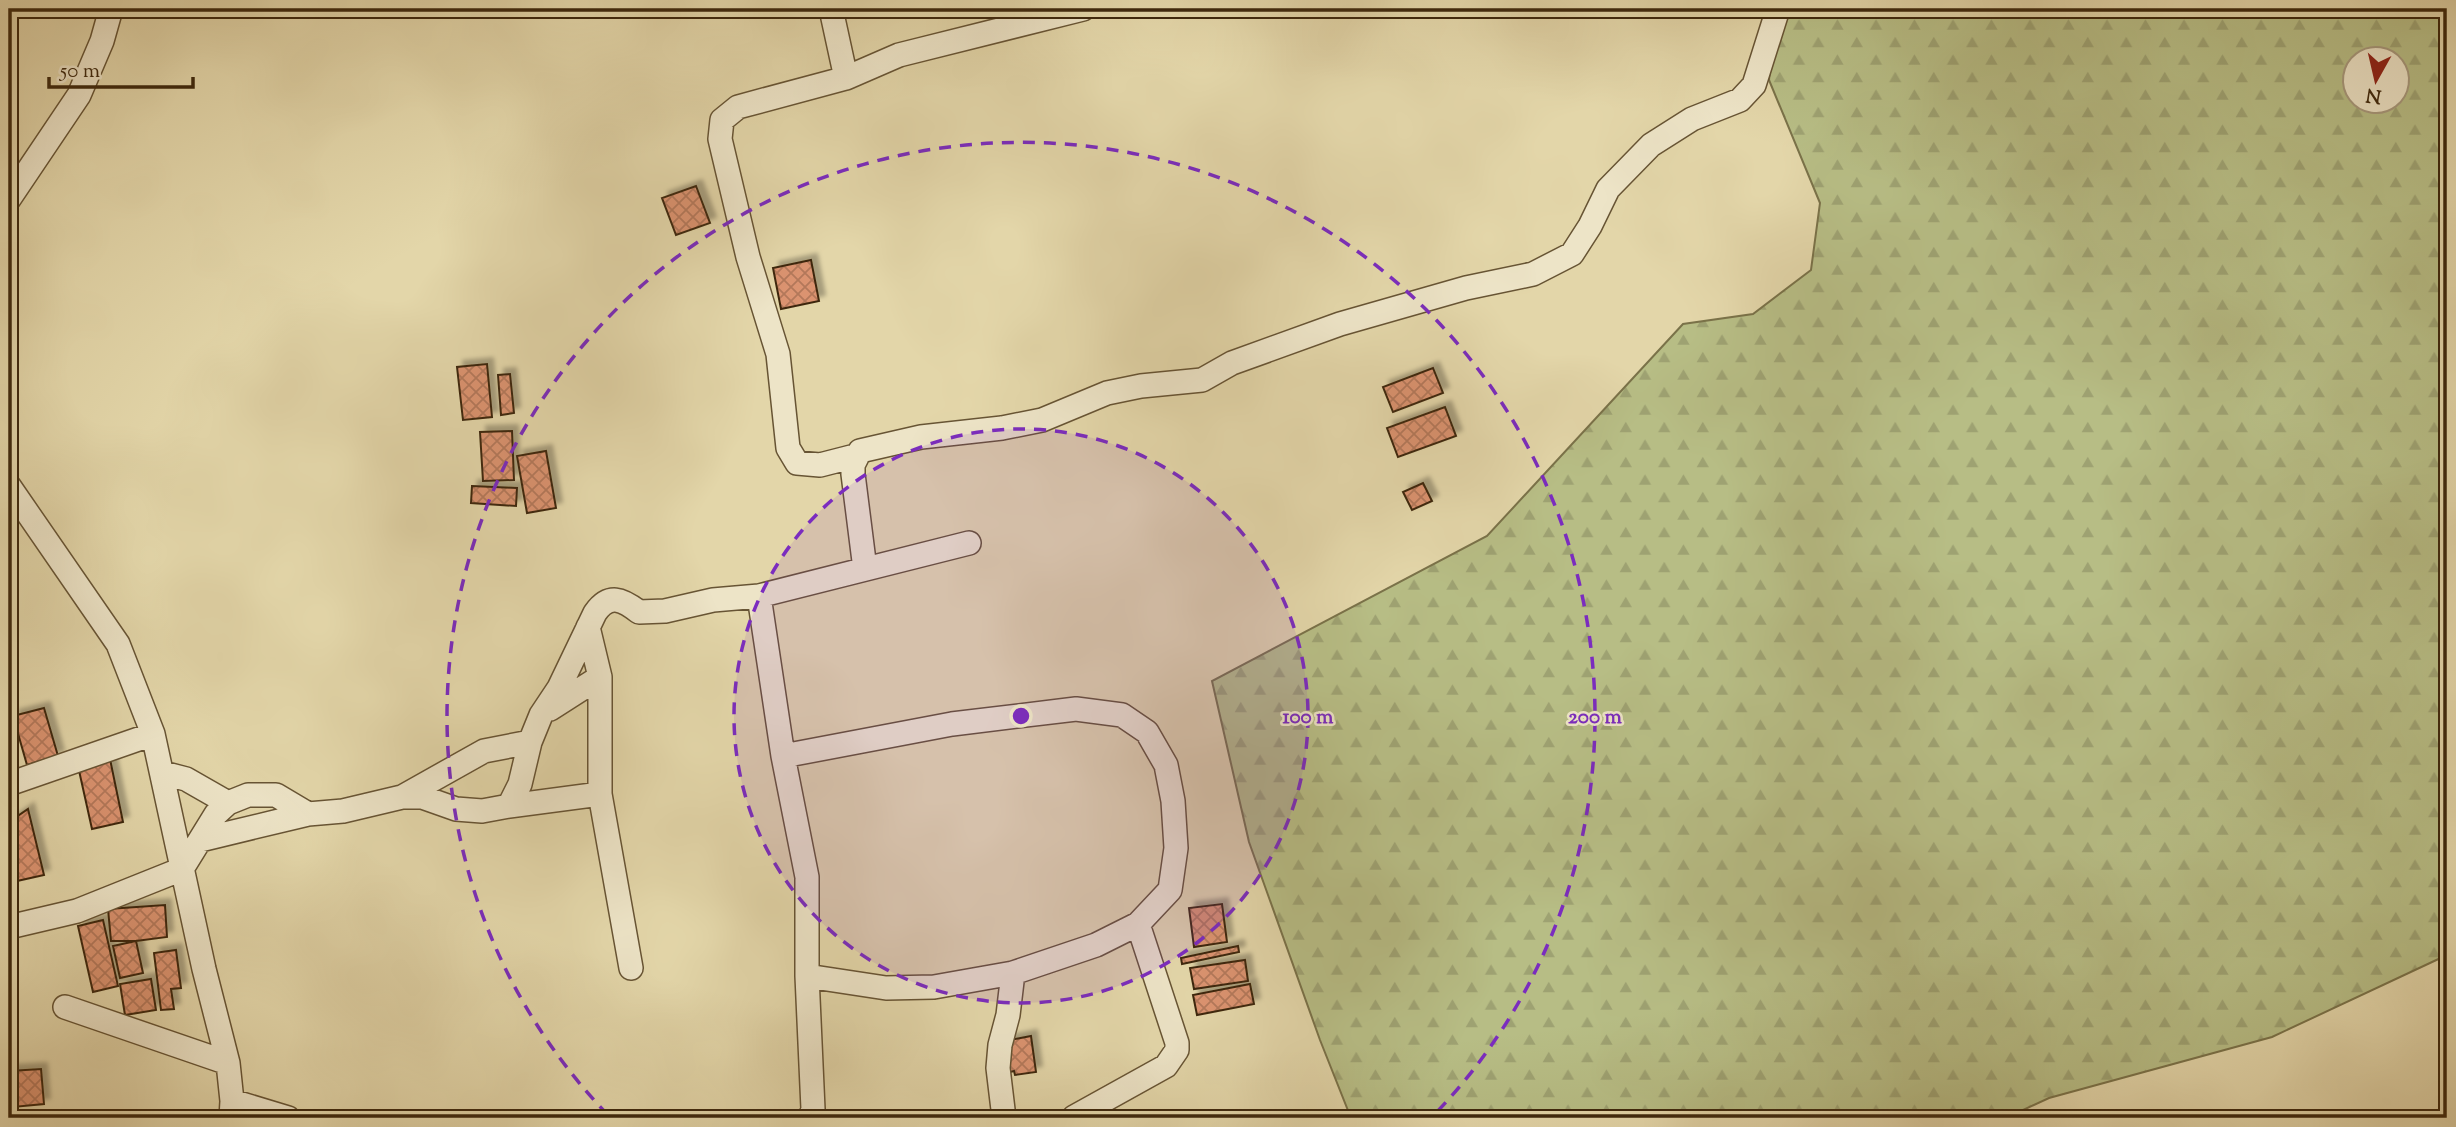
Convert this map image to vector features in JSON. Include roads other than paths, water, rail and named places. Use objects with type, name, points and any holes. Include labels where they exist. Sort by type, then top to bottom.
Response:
[{"type":"street","points":[[9,199],[79,94],[102,41],[111,9]]},
{"type":"street","points":[[831,9],[846,78]]},
{"type":"street","points":[[1083,9],[899,55],[846,78],[738,107],[722,120],[720,139],[748,257],[779,354],[788,448],[797,463],[820,465],[855,456],[860,451],[921,437],[1002,428],[1042,420],[1107,393],[1141,386],[1202,380],[1233,363],[1340,324],[1466,288],[1533,274],[1572,254],[1590,226],[1608,189],[1651,145],[1692,119],[1740,100],[1747,93],[1754,85],[1777,9]]},
{"type":"street","points":[[855,456],[853,474],[865,569]]},
{"type":"street","points":[[9,486],[118,644],[153,734],[228,1063],[232,1110],[288,1118]]},
{"type":"street","points":[[509,806],[520,783],[530,742],[541,715],[559,688],[602,603],[612,600],[625,601],[639,612],[665,611],[713,600],[759,596],[969,543]]},
{"type":"street","points":[[759,596],[783,755],[807,877],[807,976],[813,1086],[813,1109],[810,1118]]},
{"type":"street","points":[[588,627],[600,677],[600,794],[631,968]]},
{"type":"street","points":[[541,715],[600,677]]},
{"type":"street","points":[[783,755],[966,722],[1076,709],[1122,715],[1147,732],[1166,765],[1173,801],[1176,848],[1170,890],[1138,924],[1096,945],[1013,973],[934,987],[886,988],[807,976]]},
{"type":"street","points":[[9,784],[153,734]]},
{"type":"street","points":[[402,797],[484,751],[530,742]]},
{"type":"street","points":[[163,774],[186,779],[228,803]]},
{"type":"street","points":[[200,840],[308,814],[343,811],[402,797],[422,797],[456,809],[482,811],[600,794]]},
{"type":"street","points":[[9,928],[77,911],[183,869],[216,814],[228,803],[248,795],[276,795],[308,814]]},
{"type":"street","points":[[1074,1117],[1166,1066],[1177,1050],[1138,924]]},
{"type":"street","points":[[1004,1118],[998,1068],[999,1045],[1008,1015],[1013,973]]},
{"type":"street","points":[[65,1007],[228,1063]]}]
